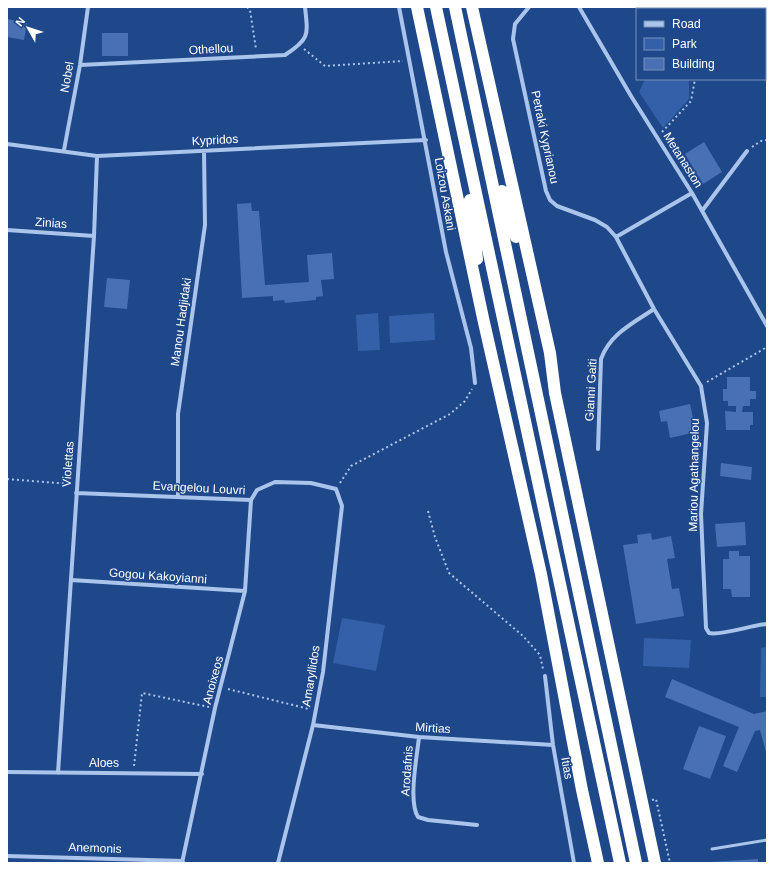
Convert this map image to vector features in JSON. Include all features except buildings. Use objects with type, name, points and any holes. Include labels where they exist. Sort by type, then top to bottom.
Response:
[{"type":"highway","points":[[417,7],[483,318],[541,574],[582,790],[598,863]]},
{"type":"highway","points":[[436,7],[620,863]]},
{"type":"highway","points":[[455,7],[488,157],[636,863]]},
{"type":"highway","points":[[472,7],[550,353],[557,401],[655,863]]},
{"type":"highway","points":[[461,125],[483,318]]},
{"type":"highway","points":[[488,157],[505,199],[550,353]]},
{"type":"street","name":"Nobel","points":[[64,150],[80,66],[88,7]]},
{"type":"street","points":[[300,46],[308,32],[305,7]]},
{"type":"street","name":"Loizou Askani","points":[[399,7],[426,140],[446,252],[471,348],[475,383]]},
{"type":"street","name":"Petraki Kyprianou","points":[[529,7],[515,24],[513,40],[546,191],[550,200],[557,206],[595,220],[607,227],[616,238]]},
{"type":"street","name":"Metanaston","points":[[579,7],[630,96],[692,193],[767,326]]},
{"type":"street","name":"Othellou","points":[[80,66],[285,55],[300,46]]},
{"type":"street","name":"Kypridos","points":[[7,144],[64,150],[97,156],[426,140]]},
{"type":"street","name":"Manou Hadjidaki","points":[[178,496],[178,414],[205,225],[204,151]]},
{"type":"street","points":[[702,211],[746,151]]},
{"type":"street","name":"Violettas","points":[[58,773],[94,236],[97,156]]},
{"type":"street","points":[[616,238],[692,193]]},
{"type":"street","name":"Zinias","points":[[7,230],[94,236]]},
{"type":"street","name":"Mariou Agathangelou","points":[[616,238],[654,309],[701,386],[707,423],[701,514],[706,628],[709,633],[716,635],[767,624]]},
{"type":"street","name":"Gianni Gaiti","points":[[598,449],[601,359],[605,347],[614,336],[654,309]]},
{"type":"street","name":"Evangelou Louvri","points":[[76,493],[251,500],[257,490],[276,482],[311,483],[336,489]]},
{"type":"street","name":"Amaryllidos","points":[[278,863],[313,725],[323,672],[342,506],[336,489]]},
{"type":"street","name":"Anoixeos","points":[[182,862],[215,708],[222,687],[245,591],[251,500]]},
{"type":"street","name":"Gogou Kakoyianni","points":[[71,580],[245,591]]},
{"type":"street","name":"Itias","points":[[545,676],[553,745],[574,863]]},
{"type":"street","name":"Mirtias","points":[[313,725],[419,737],[553,745]]},
{"type":"street","name":"Arodafnis","points":[[419,737],[414,796],[414,811],[418,817],[428,820],[478,825]]},
{"type":"street","name":"Aloes","points":[[7,772],[202,774]]},
{"type":"street","name":"Anemonis","points":[[7,856],[182,862]]},
{"type":"lane","points":[[712,849],[767,840]]},
{"type":"path","points":[[248,7],[250,10],[258,56]]},
{"type":"path","points":[[300,46],[325,66],[410,61]]},
{"type":"path","points":[[657,137],[691,101],[695,80]]},
{"type":"path","points":[[746,151],[761,141],[767,140]]},
{"type":"path","points":[[701,386],[767,347]]},
{"type":"path","points":[[336,489],[351,466],[450,414],[465,401],[475,383]]},
{"type":"path","points":[[7,479],[77,484]]},
{"type":"path","points":[[428,510],[435,537],[449,573],[524,636],[540,655],[545,676]]},
{"type":"path","points":[[222,687],[316,711]]},
{"type":"path","points":[[133,773],[142,693],[215,708]]},
{"type":"path","points":[[650,801],[656,800],[670,863]]},
{"type":"green space","points":[[645,80],[689,80],[689,99],[663,128],[639,92]]},
{"type":"green space","points":[[378,313],[380,350],[358,351],[356,315]]},
{"type":"green space","points":[[434,313],[435,340],[390,343],[389,316]]},
{"type":"green space","points":[[342,618],[385,625],[376,671],[333,663]]},
{"type":"green space","points":[[644,638],[691,640],[689,668],[643,666]]},
{"type":"green space","points":[[767,647],[767,697],[760,697],[761,648]]}]
